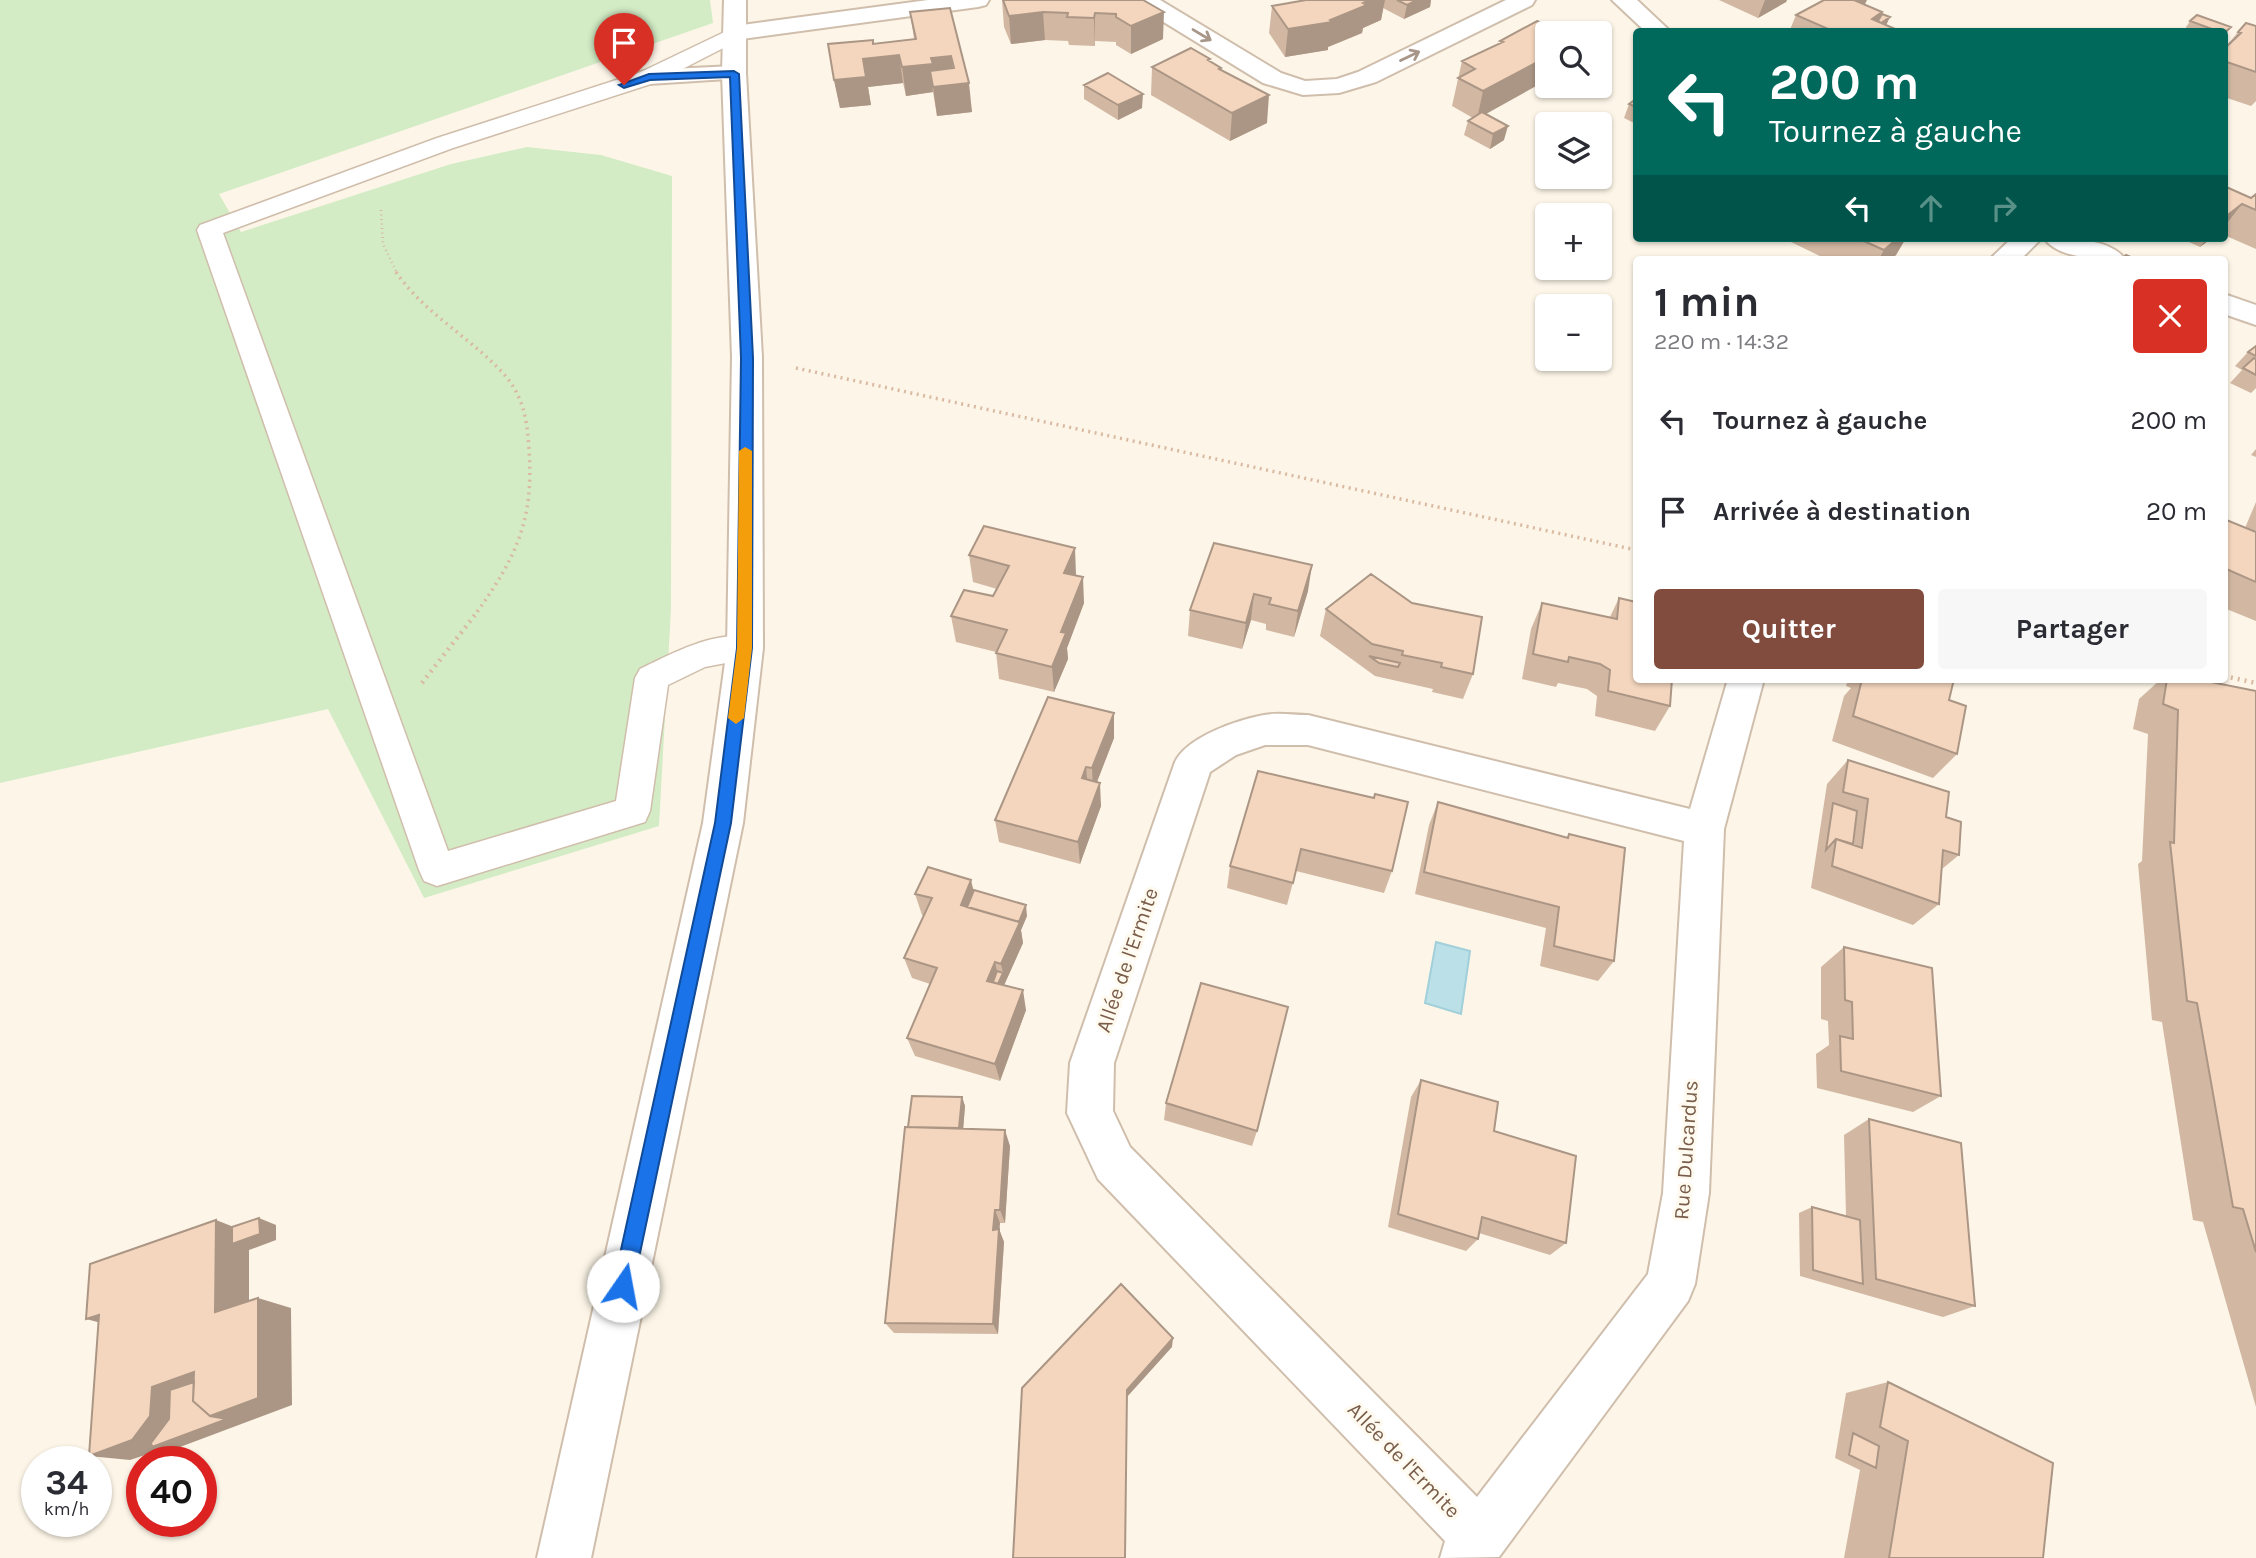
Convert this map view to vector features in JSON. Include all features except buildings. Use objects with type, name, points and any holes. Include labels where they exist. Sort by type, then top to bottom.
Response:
[{"type":"street","points":[[564,1558],[723,823],[745,648],[747,358],[734,74],[735,16],[978,0]]},
{"type":"street","points":[[1144,0],[1272,78],[1303,88],[1339,86],[1367,77],[1524,0]]},
{"type":"street","points":[[1623,0],[1655,28]]},
{"type":"street","points":[[649,77],[734,74]]},
{"type":"street","points":[[2007,256],[2023,242]]},
{"type":"street","points":[[2068,242],[2103,256]]},
{"type":"street","points":[[2228,305],[2256,316]]},
{"type":"street","name":"Rue Dulcardus","points":[[1472,1548],[1671,1284],[1686,1193],[1704,829],[1745,683]]},
{"type":"street","name":"Allée de l'Ermite","points":[[1472,1548],[1114,1163],[1090,1113],[1092,1063],[1194,762],[1223,744],[1265,730],[1308,730],[1704,829]]},
{"type":"lane","points":[[735,16],[649,77],[404,159],[209,230],[437,870],[632,811],[652,678],[699,655],[745,648]]},
{"type":"path","points":[[386,726],[454,646],[510,557],[524,526],[530,469],[526,414],[514,386],[411,292],[397,275],[382,244],[380,213],[404,159]]},
{"type":"path","points":[[747,358],[1633,549]]},
{"type":"path","points":[[2228,677],[2256,683]]},
{"type":"green space","points":[[0,0],[710,0],[713,23],[219,194],[241,232],[451,164],[527,147],[601,155],[672,176],[671,609],[659,826],[424,898],[328,709],[0,783]]},
{"type":"water","points":[[1436,942],[1470,951],[1461,1014],[1425,1003]]},
{"type":"slow traffic","points":[[736,718],[745,648],[745,451]]},
{"type":"route","points":[[623,1286],[723,823],[745,648],[747,358],[734,74],[649,77],[624,85]]}]
